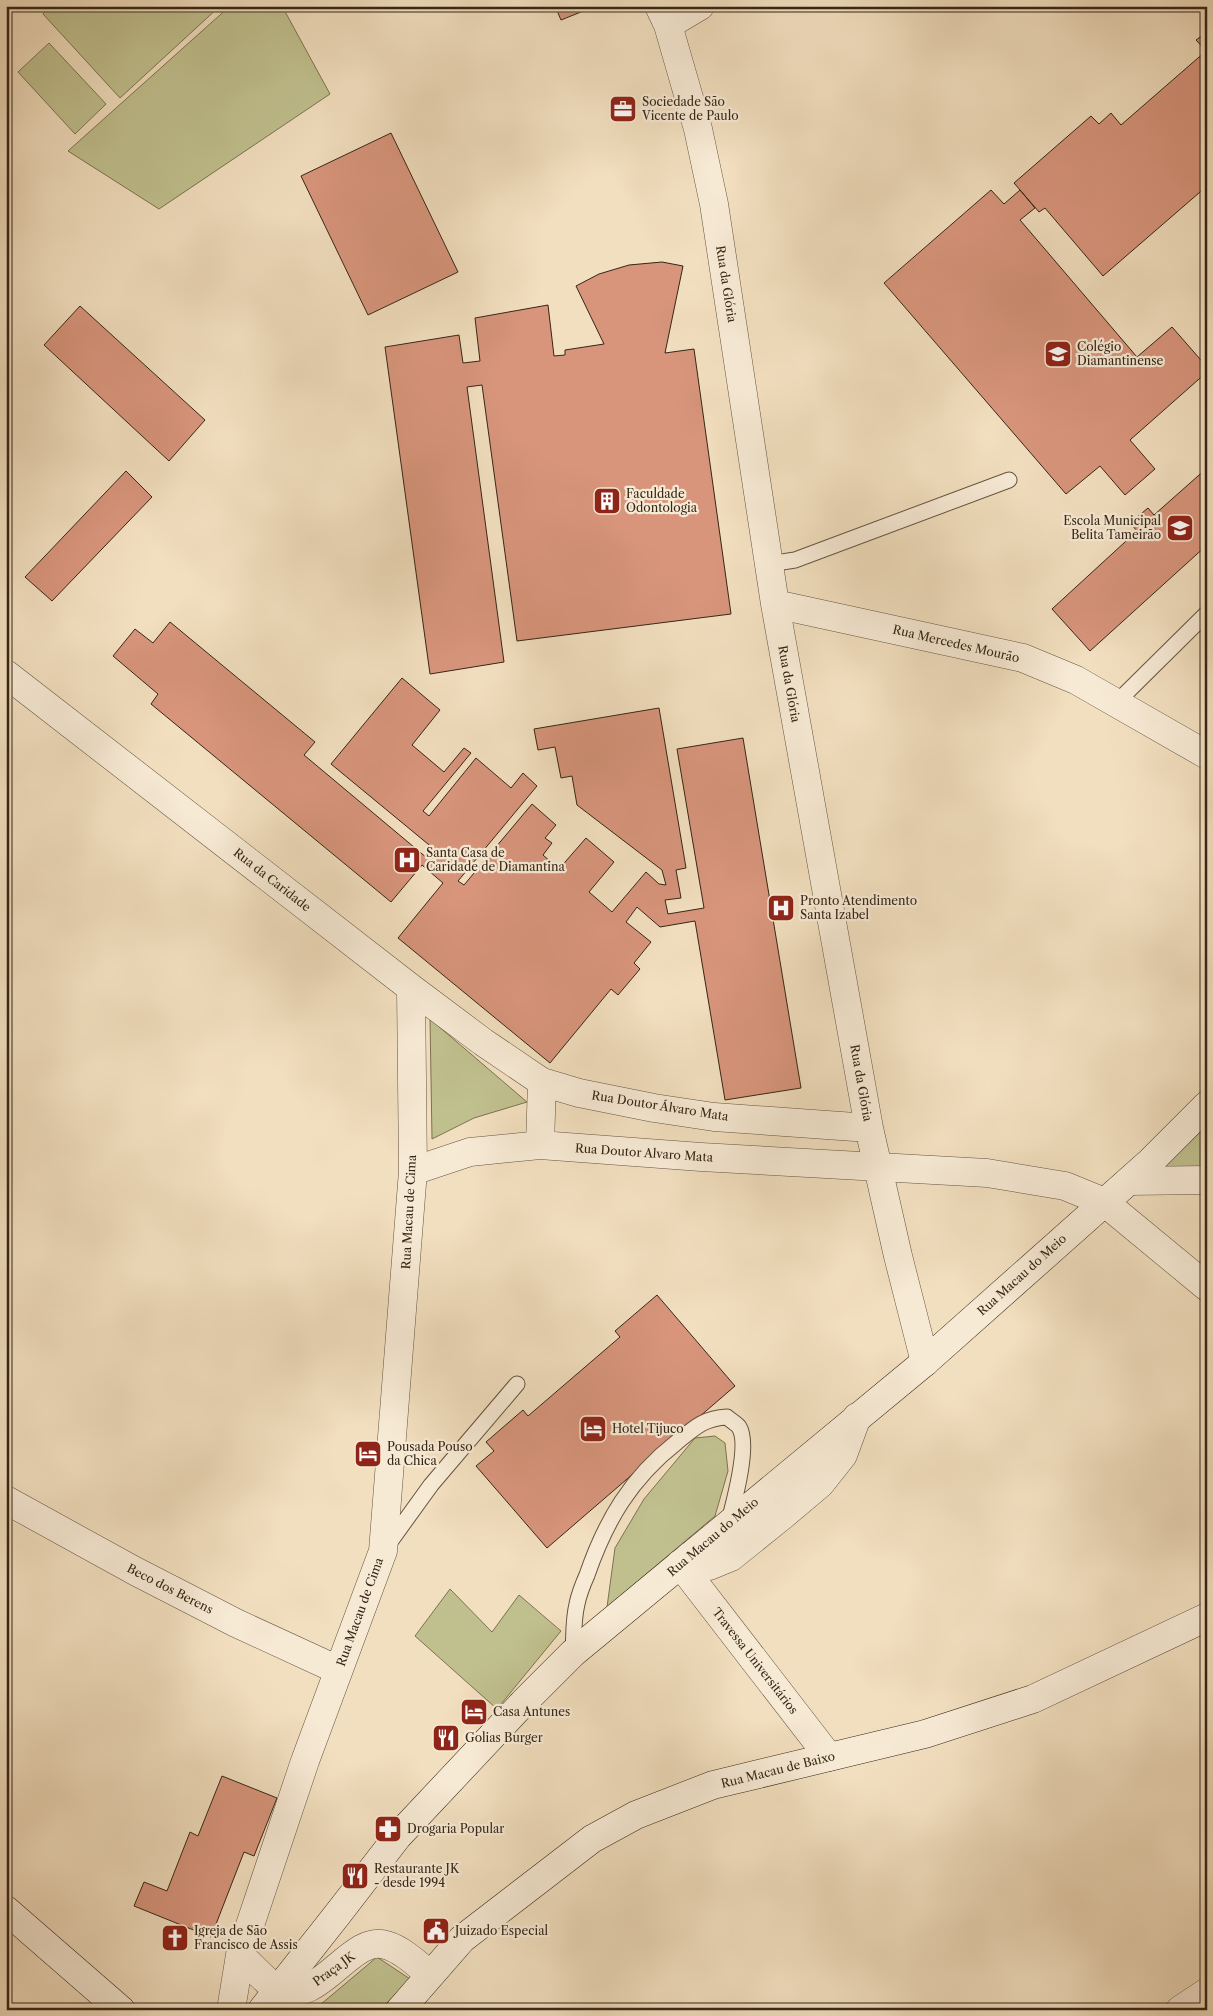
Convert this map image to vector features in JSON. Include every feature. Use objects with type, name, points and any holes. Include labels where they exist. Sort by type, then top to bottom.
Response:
[{"type":"street","points":[[664,16],[700,6]]},
{"type":"street","name":"Rua da Glória","points":[[664,16],[698,129],[714,204],[775,604],[870,1128],[898,1256],[925,1362]]},
{"type":"street","name":"Rua Mercedes Mourão","points":[[775,604],[1023,658],[1076,680],[1207,755]]},
{"type":"street","name":"Rua da Caridade","points":[[6,674],[411,988],[483,1042],[542,1082]]},
{"type":"street","name":"Rua Macau de Cima","points":[[231,2010],[240,1955],[338,1670],[383,1551],[413,1171],[411,988]]},
{"type":"street","points":[[540,1145],[542,1082]]},
{"type":"street","name":"Rua Doutor Álvaro Mata","points":[[542,1082],[579,1093],[654,1108],[714,1117],[870,1128]]},
{"type":"street","name":"Rua Macau do Meio","points":[[269,1999],[338,1915],[398,1836],[523,1703],[573,1654],[925,1362],[1129,1181],[1207,1105]]},
{"type":"street","name":"Rua Doutor Alvaro Mata","points":[[413,1171],[470,1152],[540,1145],[701,1157],[987,1173],[1065,1186],[1104,1202],[1207,1287]]},
{"type":"street","points":[[1129,1181],[1207,1180]]},
{"type":"street","points":[[685,1561],[709,1566],[731,1557],[782,1516],[820,1484],[843,1455],[857,1417]]},
{"type":"street","name":"Beco dos Berens","points":[[6,1500],[134,1571],[236,1623],[338,1670]]},
{"type":"street","name":"Travessa Universitários","points":[[685,1561],[829,1757]]},
{"type":"street","name":"Rua Macau de Baixo","points":[[400,2010],[469,1933],[592,1840],[636,1815],[713,1785],[925,1734],[1033,1699],[1207,1616]]},
{"type":"street","points":[[6,1910],[121,2010]]},
{"type":"street","name":"Praça JK","points":[[269,1999],[314,1985],[355,1953],[371,1944],[384,1944],[402,1953],[430,1975]]},
{"type":"street","points":[[240,1955],[269,1999]]},
{"type":"street","points":[[1180,2010],[1207,1992]]},
{"type":"lane","points":[[769,564],[795,560],[1009,480]]},
{"type":"lane","points":[[1117,702],[1207,613]]},
{"type":"lane","points":[[383,1551],[431,1486],[518,1384]]},
{"type":"lane","points":[[573,1654],[577,1604],[595,1551],[620,1502],[641,1475],[667,1450],[698,1425],[713,1418],[727,1417],[739,1427],[742,1441],[739,1483],[728,1526]]},
{"type":"green space","points":[[51,6],[220,6],[120,98],[43,14]]},
{"type":"green space","points":[[230,6],[282,6],[330,94],[159,209],[68,151]]},
{"type":"green space","points":[[49,43],[106,104],[75,134],[18,72]]},
{"type":"green space","points":[[430,1019],[527,1102],[474,1118],[432,1139]]},
{"type":"green space","points":[[1207,1125],[1207,1168],[1158,1168]]},
{"type":"green space","points":[[715,1436],[725,1443],[728,1471],[715,1516],[607,1607],[615,1548],[644,1499],[695,1438]]},
{"type":"green space","points":[[450,1589],[492,1632],[519,1595],[561,1631],[497,1709],[415,1636]]},
{"type":"green space","points":[[377,1957],[410,1979],[380,2010],[314,2010]]},
{"type":"building","points":[[555,6],[596,6],[561,20]]},
{"type":"building","points":[[1207,32],[1207,186],[1103,276],[1045,208],[1039,212],[1014,183],[1091,116],[1099,124],[1111,113],[1121,125],[1206,51],[1196,40]]},
{"type":"building","points":[[391,133],[458,272],[368,315],[301,176]]},
{"type":"building","points":[[991,190],[1004,204],[1020,190],[1035,208],[1020,220],[1137,357],[1172,327],[1207,367],[1207,372],[1130,440],[1155,469],[1125,495],[1100,466],[1066,494],[884,283]]},
{"type":"building","name":"Faculdade Odontologia","points":[[662,262],[683,266],[665,353],[694,349],[731,614],[517,641],[482,385],[467,387],[504,662],[430,674],[385,347],[459,335],[463,363],[480,361],[475,318],[548,305],[554,356],[565,355],[565,350],[604,344],[576,286],[599,274],[629,265]]},
{"type":"building","points":[[80,306],[205,420],[169,461],[44,345]]},
{"type":"building","points":[[1207,468],[1207,545],[1090,651],[1052,609],[1137,531],[1130,523],[1148,508],[1154,515]]},
{"type":"building","points":[[126,471],[152,497],[52,601],[25,577]]},
{"type":"building","name":"Santa Casa de Caridade de Diamantina","points":[[170,622],[315,742],[304,755],[427,858],[434,849],[331,764],[402,678],[440,710],[412,745],[444,772],[464,748],[471,753],[423,811],[429,816],[476,758],[511,788],[523,773],[537,786],[458,881],[464,885],[532,804],[556,825],[545,838],[552,843],[543,855],[559,869],[586,838],[614,862],[589,892],[612,912],[646,872],[659,884],[666,885],[662,870],[577,805],[572,776],[561,778],[555,747],[538,750],[534,729],[659,708],[686,868],[676,870],[681,898],[665,900],[668,914],[704,908],[677,749],[743,738],[801,1088],[725,1100],[695,921],[660,927],[637,907],[626,922],[651,942],[634,963],[640,969],[618,995],[611,989],[550,1063],[398,938],[443,883],[422,865],[391,902],[151,704],[158,694],[113,656],[135,629],[153,643]]},
{"type":"building","name":"Hotel Tijuco","points":[[657,1295],[735,1386],[547,1548],[476,1466],[494,1451],[486,1442],[523,1410],[528,1416],[620,1337],[615,1331]]},
{"type":"building","points":[[222,1776],[277,1798],[254,1856],[244,1852],[211,1937],[134,1906],[144,1882],[167,1891],[190,1832],[198,1836]]},
{"type":"place","name":"Sociedade São Vicente de Paulo","points":[[623,109]]},
{"type":"place","name":"Colégio Diamantinense","points":[[1058,354]]},
{"type":"place","name":"Faculdade Odontologia","points":[[607,501]]},
{"type":"place","name":"Escola Municipal Belita Tameirão","points":[[1180,528]]},
{"type":"place","name":"Santa Casa de Caridade de Diamantina","points":[[407,860]]},
{"type":"place","name":"Pronto Atendimento Santa Izabel","points":[[781,908]]},
{"type":"place","name":"Hotel Tijuco","points":[[593,1429]]},
{"type":"place","name":"Pousada Pouso da Chica","points":[[368,1454]]},
{"type":"place","name":"Casa Antunes","points":[[474,1712]]},
{"type":"place","name":"Golias Burger","points":[[446,1738]]},
{"type":"place","name":"Drogaria Popular","points":[[388,1829]]},
{"type":"place","name":"Restaurante JK - desde 1994","points":[[355,1876]]},
{"type":"place","name":"Juizado Especial","points":[[436,1931]]},
{"type":"place","name":"Igreja de São Francisco de Assis","points":[[175,1938]]}]
